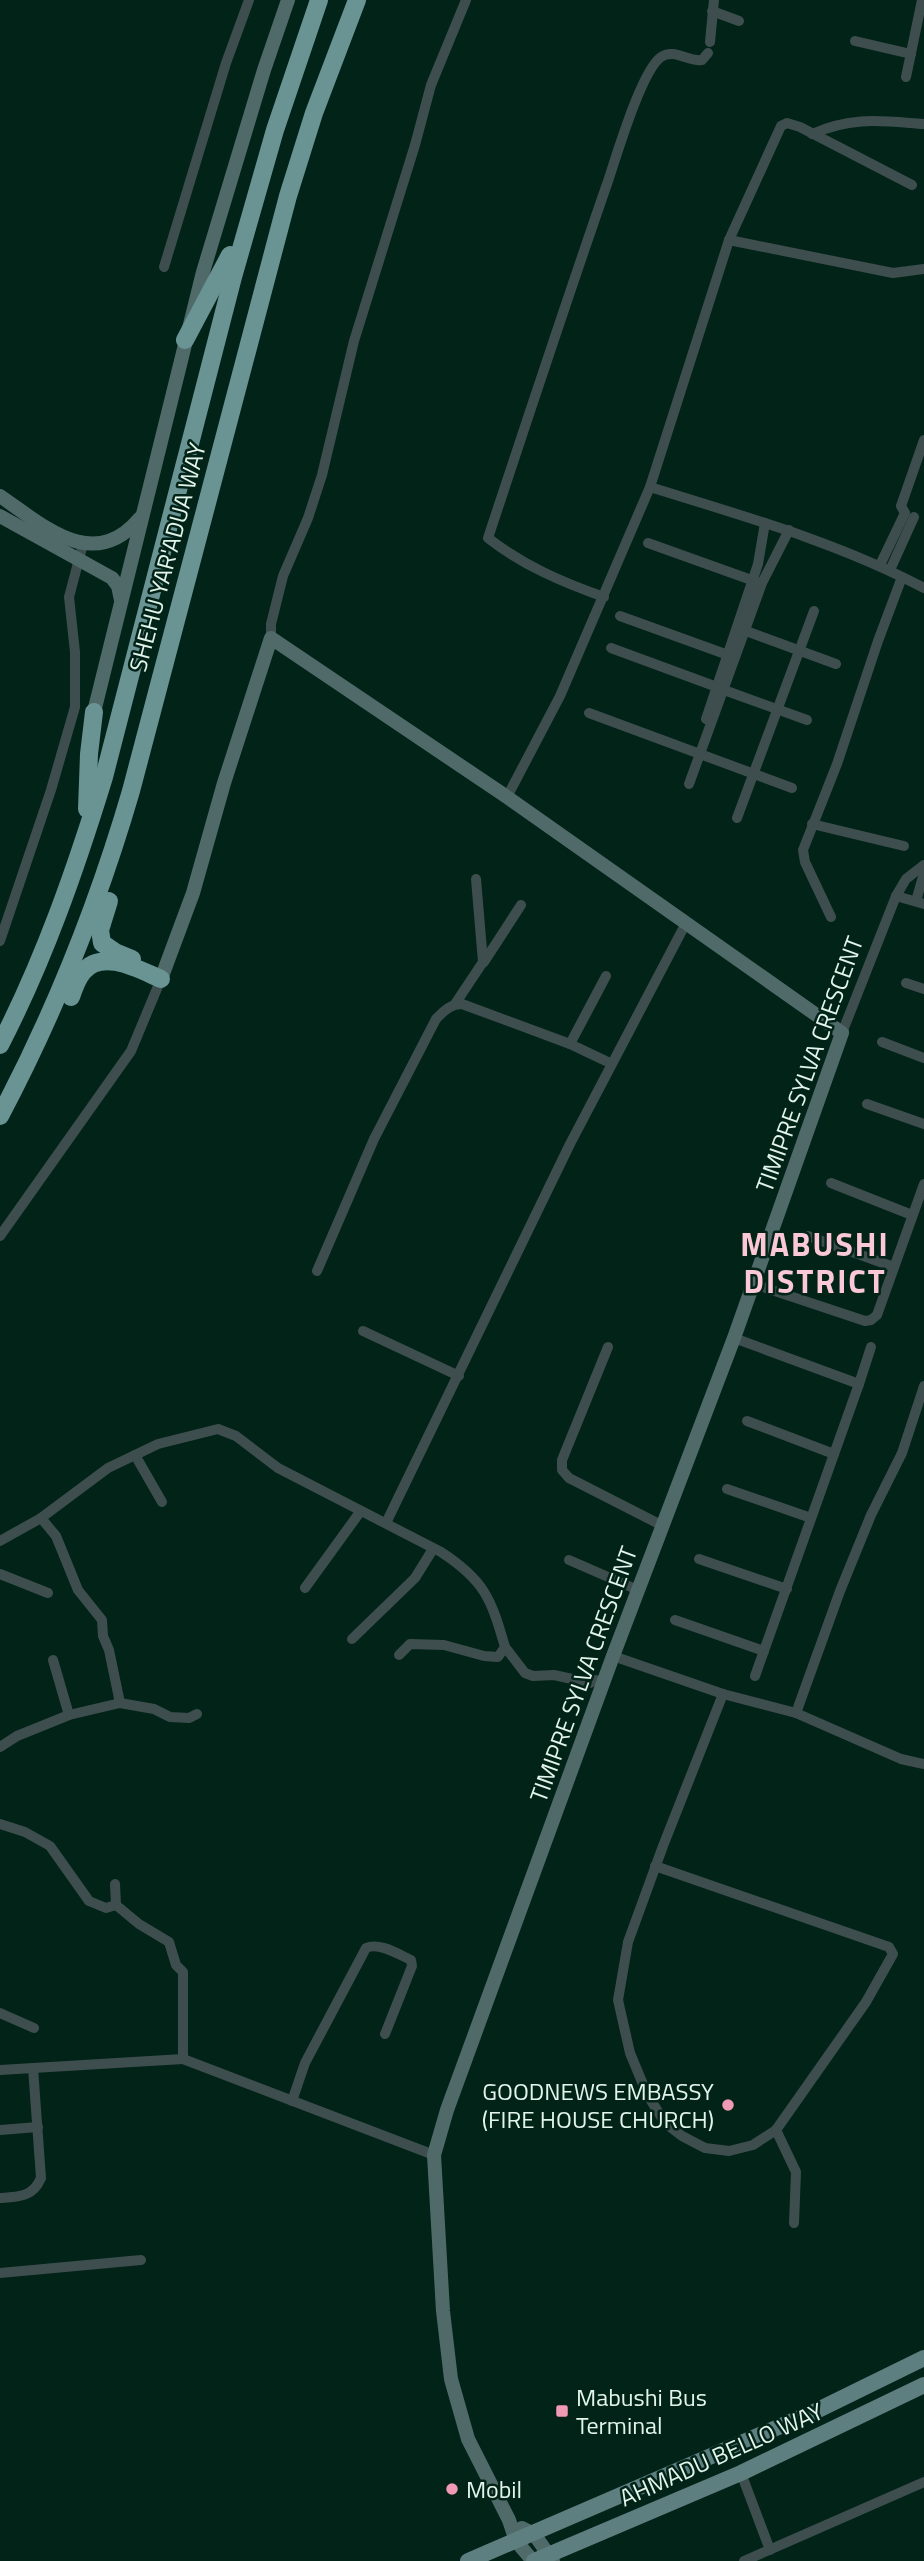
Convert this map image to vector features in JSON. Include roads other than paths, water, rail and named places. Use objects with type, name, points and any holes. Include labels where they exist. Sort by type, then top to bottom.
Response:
[{"type":"highway","name":"SHEHU YAR'ADUA WAY","points":[[0,1045],[33,973],[84,842],[104,777],[233,277],[301,50],[319,0]]},
{"type":"highway","name":"SHEHU YAR'ADUA WAY","points":[[0,1116],[46,1024],[91,916],[120,829],[288,196],[314,113],[357,0]]},
{"type":"highway","points":[[185,340],[196,314],[221,274],[254,204]]},
{"type":"highway","points":[[84,842],[94,712]]},
{"type":"highway","points":[[120,829],[115,882],[100,930],[102,943],[115,953],[163,974]]},
{"type":"highway","points":[[18,1083],[48,1045],[79,978],[88,967],[100,962],[115,962],[163,974]]},
{"type":"main road","name":"AHMADU BELLO WAY","points":[[468,2561],[818,2410],[924,2358]]},
{"type":"main road","name":"AHMADU BELLO WAY","points":[[533,2561],[552,2558],[741,2473],[924,2385]]},
{"type":"street","points":[[164,267],[226,63],[250,0]]},
{"type":"street","points":[[94,712],[185,340],[221,207],[288,0]]},
{"type":"street","points":[[0,1236],[131,1051],[163,974],[193,893],[224,783],[271,638],[271,624],[283,576],[308,519],[322,475],[354,341],[431,86],[466,0]]},
{"type":"street","points":[[604,597],[555,579],[511,556],[488,538],[578,267],[642,88],[658,58],[666,54],[702,60],[709,47],[714,0]]},
{"type":"street","points":[[906,77],[922,0]]},
{"type":"street","points":[[712,11],[739,21]]},
{"type":"street","points":[[855,41],[911,54]]},
{"type":"street","points":[[812,134],[837,124],[872,120],[924,124]]},
{"type":"street","points":[[507,797],[560,696],[650,487],[729,240],[781,126],[787,123],[812,134],[912,185]]},
{"type":"street","points":[[729,240],[893,273],[924,269]]},
{"type":"street","points":[[914,517],[901,506],[924,440]]},
{"type":"street","points":[[650,487],[789,530],[880,565],[924,588]]},
{"type":"street","points":[[0,496],[64,537],[112,578],[118,586],[121,605]]},
{"type":"street","points":[[0,516],[81,551],[125,534],[141,517]]},
{"type":"street","points":[[880,565],[914,517]]},
{"type":"street","points":[[890,570],[914,517]]},
{"type":"street","points":[[689,784],[720,688],[746,631],[757,582],[765,523]]},
{"type":"street","points":[[720,688],[728,655],[757,582],[789,530]]},
{"type":"street","points":[[648,543],[757,582]]},
{"type":"street","points":[[0,941],[51,790],[75,708],[75,652],[69,597],[81,551]]},
{"type":"street","points":[[831,917],[805,862],[803,850],[837,764],[902,577]]},
{"type":"street","points":[[737,818],[814,611]]},
{"type":"street","points":[[620,616],[728,655]]},
{"type":"street","points":[[746,631],[836,664]]},
{"type":"street","points":[[271,638],[507,797],[842,1033]]},
{"type":"street","points":[[611,648],[807,720]]},
{"type":"street","points":[[589,713],[696,756],[792,788]]},
{"type":"street","points":[[812,824],[904,846]]},
{"type":"street","name":"TIMIPRE SYLVA CRESCENT","points":[[533,2561],[516,2541],[509,2520],[468,2439],[455,2398],[443,2321],[434,2155],[447,2110],[603,1683],[754,1284],[842,1033],[895,896],[906,879],[924,865]]},
{"type":"street","points":[[895,896],[920,902],[924,873]]},
{"type":"street","points":[[476,879],[484,962]]},
{"type":"street","points":[[317,1271],[374,1139],[436,1019],[445,1009],[455,1004],[521,905]]},
{"type":"street","points":[[386,1523],[610,1063],[686,923]]},
{"type":"street","points":[[570,1044],[606,976]]},
{"type":"street","points":[[906,983],[924,989]]},
{"type":"street","points":[[455,1004],[474,1008],[570,1044],[610,1063]]},
{"type":"street","points":[[882,1042],[924,1058]]},
{"type":"street","points":[[867,1104],[924,1124]]},
{"type":"street","points":[[831,1183],[912,1215]]},
{"type":"street","points":[[754,1284],[864,1321],[871,1320],[877,1315],[924,1184]]},
{"type":"street","points":[[808,1236],[894,1267]]},
{"type":"street","points":[[363,1331],[459,1376]]},
{"type":"street","points":[[734,1338],[859,1384]]},
{"type":"street","points":[[608,1347],[562,1460],[562,1470],[569,1478],[663,1526]]},
{"type":"street","points":[[755,1676],[871,1347]]},
{"type":"street","points":[[796,1713],[840,1591],[871,1515],[902,1452],[921,1403],[924,1386]]},
{"type":"street","points":[[747,1421],[834,1454]]},
{"type":"street","points":[[0,1541],[41,1518],[108,1468],[158,1444],[218,1429],[236,1436],[278,1468],[386,1523],[466,1568],[479,1583],[494,1613],[505,1647],[525,1673],[603,1683]]},
{"type":"street","points":[[135,1455],[162,1502]]},
{"type":"street","points":[[727,1489],[811,1518]]},
{"type":"street","points":[[305,1588],[360,1512]]},
{"type":"street","points":[[41,1518],[55,1536],[78,1590],[102,1620],[103,1636],[109,1650],[120,1703]]},
{"type":"street","points":[[352,1639],[415,1578],[433,1549]]},
{"type":"street","points":[[699,1559],[787,1589]]},
{"type":"street","points":[[569,1560],[638,1590]]},
{"type":"street","points":[[0,1574],[48,1593]]},
{"type":"street","points":[[675,1619],[764,1651]]},
{"type":"street","points":[[399,1655],[410,1644],[444,1645],[498,1657],[505,1647]]},
{"type":"street","points":[[614,1656],[723,1695],[796,1713],[901,1759],[924,1764]]},
{"type":"street","points":[[52,1660],[69,1715]]},
{"type":"street","points":[[655,1867],[889,1947],[893,1954],[866,2002],[776,2130],[753,2145],[729,2151],[705,2148],[665,2123],[647,2094],[629,2053],[618,2000],[628,1942],[655,1867],[723,1695]]},
{"type":"street","points":[[0,1747],[17,1736],[69,1715],[89,1713],[120,1703],[154,1709],[170,1717],[188,1718],[197,1714]]},
{"type":"street","points":[[0,1825],[25,1832],[50,1846],[89,1901],[106,1908],[116,1905]]},
{"type":"street","points":[[115,1884],[116,1905],[139,1924],[169,1942],[176,1965],[183,1972],[183,2059]]},
{"type":"street","points":[[292,2101],[305,2063],[366,1948],[376,1945],[411,1960],[412,1966],[385,2034]]},
{"type":"street","points":[[0,2013],[34,2028]]},
{"type":"street","points":[[0,2070],[183,2059],[434,2155]]},
{"type":"street","points":[[0,2198],[25,2196],[38,2186],[41,2178],[33,2068]]},
{"type":"street","points":[[0,2130],[38,2127]]},
{"type":"street","points":[[776,2130],[796,2172],[794,2222]]},
{"type":"street","points":[[0,2273],[141,2260]]},
{"type":"street","points":[[741,2473],[770,2550]]},
{"type":"street","points":[[744,2561],[924,2482]]},
{"type":"street","points":[[509,2520],[534,2534],[552,2558]]},
{"type":"place","name":"GOODNEWS EMBASSY (FIRE HOUSE CHURCH)","points":[[728,2105]]},
{"type":"place","name":"Mabushi Bus Terminal","points":[[562,2411]]},
{"type":"place","name":"Mobil","points":[[452,2489]]},
{"type":"district","name":"MABUSHI DISTRICT","points":[[815,1262]]}]
